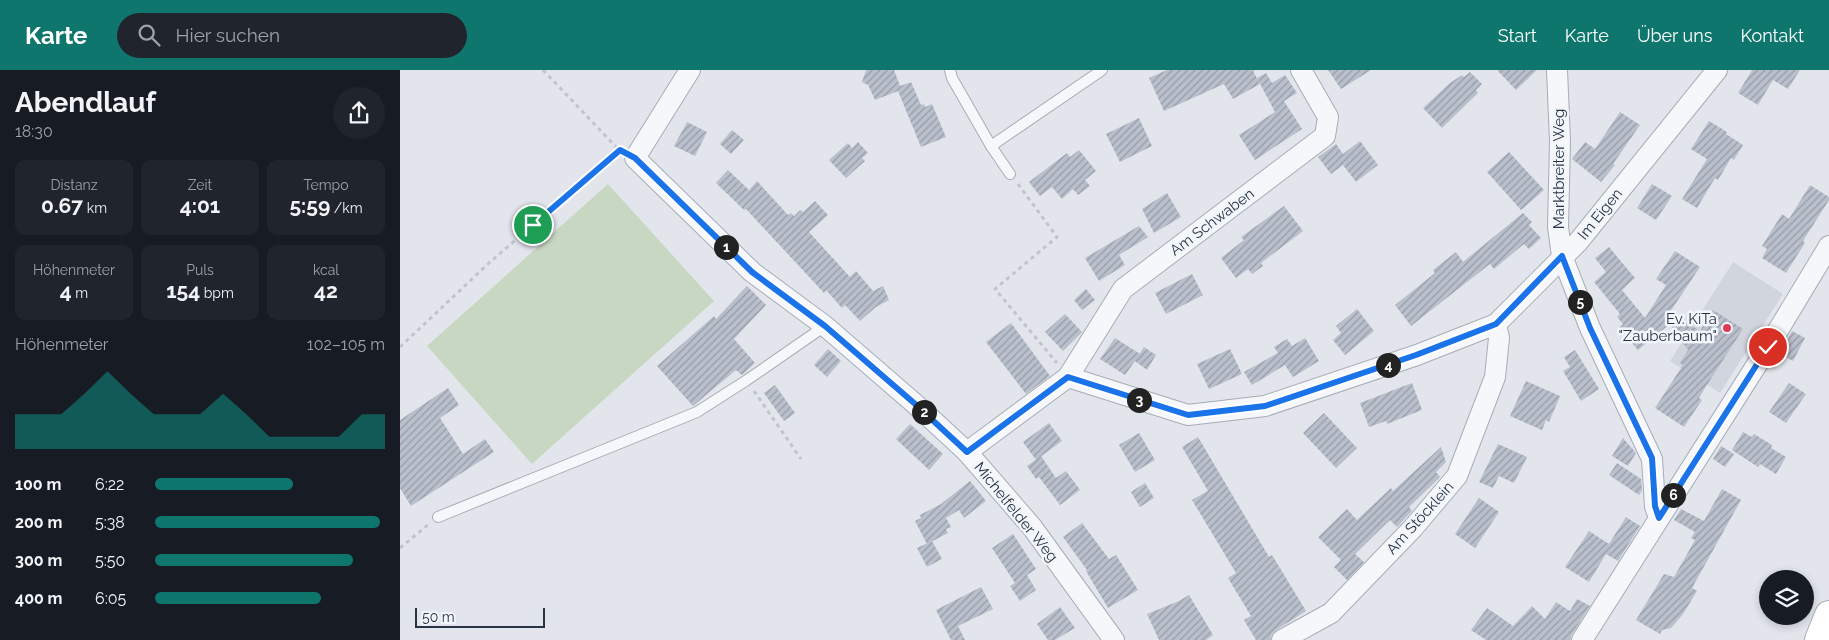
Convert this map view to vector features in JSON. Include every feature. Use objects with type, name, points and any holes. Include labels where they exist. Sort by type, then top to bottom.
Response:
[{"type":"main road","points":[[1819,640],[1829,614]]},
{"type":"street","points":[[627,154],[690,70]]},
{"type":"street","name":"Am Schwaben","points":[[1068,377],[1123,289],[1325,136],[1328,117],[1301,70]]},
{"type":"street","name":"Marktbreiter Weg","points":[[1557,70],[1560,141],[1558,227],[1562,256],[1590,328],[1652,458],[1655,506],[1659,518]]},
{"type":"street","name":"Im Eigen","points":[[1068,377],[1188,415],[1226,411],[1265,406],[1416,355],[1496,324],[1578,242],[1717,70]]},
{"type":"street","name":"Michelfelder Weg","points":[[627,154],[752,272],[825,326],[967,452],[1032,526],[1114,640]]},
{"type":"street","points":[[1582,640],[1768,347],[1829,246]]},
{"type":"street","name":"Am Stöcklein","points":[[1282,640],[1331,613],[1414,528],[1457,476],[1495,377],[1500,338],[1496,324]]},
{"type":"street","points":[[967,452],[1068,377]]},
{"type":"lane","points":[[950,70],[952,78],[991,146],[1010,174]]},
{"type":"lane","points":[[991,146],[1102,70]]},
{"type":"lane","points":[[438,517],[696,412],[747,380],[825,326]]},
{"type":"path","points":[[400,347],[489,263],[627,154],[542,70]]},
{"type":"path","points":[[1010,174],[1057,237],[995,289],[1068,377]]},
{"type":"path","points":[[747,380],[801,459]]},
{"type":"path","points":[[400,548],[438,517]]},
{"type":"shaded area","name":"Ev. KiTa \"Zauberbaum\"","points":[[1733,262],[1783,294],[1720,393],[1670,361]]},
{"type":"green space","points":[[608,184],[714,301],[532,464],[427,346]]},
{"type":"building","points":[[866,70],[894,70],[900,86],[911,82],[921,105],[924,104],[925,107],[932,104],[946,137],[921,147],[898,91],[875,100],[868,85],[862,82]]},
{"type":"building","points":[[1167,70],[1255,70],[1253,71],[1260,84],[1233,99],[1224,84],[1164,111],[1149,78]]},
{"type":"building","points":[[1328,70],[1371,70],[1341,89]]},
{"type":"building","points":[[1497,70],[1537,70],[1516,90]]},
{"type":"building","points":[[1752,70],[1800,70],[1788,89],[1773,80],[1758,105],[1738,93]]},
{"type":"building","points":[[1470,72],[1482,84],[1476,90],[1478,93],[1442,128],[1423,108],[1450,83]]},
{"type":"building","points":[[1266,73],[1272,83],[1285,75],[1297,93],[1284,101],[1302,129],[1255,160],[1239,135],[1275,112],[1257,78]]},
{"type":"building","points":[[1620,112],[1640,125],[1613,164],[1615,165],[1601,182],[1572,159],[1585,142],[1595,149]]},
{"type":"building","points":[[1139,118],[1152,146],[1120,162],[1106,134]]},
{"type":"building","points":[[1709,121],[1743,145],[1734,160],[1731,158],[1718,180],[1715,178],[1697,208],[1682,199],[1707,159],[1691,149]]},
{"type":"building","points":[[687,122],[707,132],[695,156],[674,146]]},
{"type":"building","points":[[732,130],[744,140],[731,154],[720,144]]},
{"type":"building","points":[[1360,141],[1378,165],[1356,182],[1343,165],[1331,174],[1318,157],[1336,144],[1343,154]]},
{"type":"building","points":[[858,142],[868,153],[862,158],[865,161],[846,178],[829,160],[848,143],[852,148]]},
{"type":"building","points":[[1079,150],[1096,171],[1085,180],[1090,186],[1078,195],[1073,189],[1062,199],[1052,187],[1040,196],[1029,182],[1067,153],[1070,157]]},
{"type":"building","points":[[1509,152],[1544,190],[1521,210],[1487,172]]},
{"type":"building","points":[[728,170],[749,190],[757,181],[788,215],[791,213],[794,216],[800,210],[803,212],[815,201],[828,215],[809,232],[850,277],[856,271],[873,291],[883,286],[889,300],[876,307],[860,321],[845,305],[842,308],[826,290],[824,293],[746,209],[744,210],[716,183]]},
{"type":"building","points":[[1652,184],[1672,196],[1656,220],[1637,208]]},
{"type":"building","points":[[1810,185],[1829,197],[1829,200],[1803,241],[1805,243],[1786,273],[1762,258],[1767,249],[1762,246],[1782,214],[1789,219]]},
{"type":"building","points":[[1167,193],[1181,217],[1154,233],[1142,209]]},
{"type":"building","points":[[1284,206],[1303,231],[1261,263],[1263,266],[1252,274],[1248,269],[1236,278],[1221,258],[1244,240],[1241,237]]},
{"type":"building","points":[[1523,213],[1532,222],[1529,225],[1541,238],[1529,249],[1524,244],[1494,269],[1490,264],[1411,326],[1395,305],[1435,273],[1433,270],[1456,252],[1463,262]]},
{"type":"building","points":[[1139,226],[1148,237],[1119,255],[1125,265],[1099,281],[1085,258]]},
{"type":"building","points":[[1609,247],[1635,278],[1622,290],[1645,318],[1666,285],[1656,279],[1675,251],[1700,267],[1670,312],[1700,331],[1713,310],[1743,329],[1705,388],[1699,398],[1702,400],[1684,427],[1655,408],[1683,365],[1680,363],[1688,350],[1670,324],[1638,350],[1619,328],[1623,324],[1617,317],[1620,314],[1594,282],[1606,272],[1595,258]]},
{"type":"building","points":[[1192,274],[1203,295],[1166,314],[1155,293]]},
{"type":"building","points":[[747,286],[766,305],[734,339],[755,363],[742,375],[736,370],[693,406],[657,366],[714,316],[716,319]]},
{"type":"building","points":[[1086,289],[1095,300],[1082,310],[1074,300]]},
{"type":"building","points":[[1357,309],[1374,331],[1345,355],[1333,340],[1341,333],[1336,326]]},
{"type":"building","points":[[1065,314],[1082,332],[1063,351],[1045,332]]},
{"type":"building","points":[[1011,323],[1050,376],[1026,394],[986,342]]},
{"type":"building","points":[[1792,331],[1805,338],[1793,361],[1780,354]]},
{"type":"building","points":[[1115,338],[1140,354],[1144,347],[1156,355],[1147,370],[1135,361],[1125,375],[1100,359]]},
{"type":"building","points":[[1305,338],[1319,361],[1293,377],[1285,365],[1252,385],[1244,372],[1278,353],[1274,347],[1287,339],[1292,346]]},
{"type":"building","points":[[828,349],[841,361],[827,377],[814,365]]},
{"type":"building","points":[[1230,349],[1242,374],[1209,389],[1197,364]]},
{"type":"building","points":[[1575,350],[1599,389],[1581,401],[1563,371],[1570,367],[1564,357]]},
{"type":"building","points":[[1526,381],[1560,396],[1549,422],[1546,420],[1542,430],[1510,416]]},
{"type":"building","points":[[1412,383],[1422,410],[1387,424],[1386,421],[1369,427],[1360,403]]},
{"type":"building","points":[[1789,383],[1806,394],[1786,423],[1769,412]]},
{"type":"building","points":[[775,385],[795,413],[784,421],[764,393]]},
{"type":"building","points":[[448,388],[459,405],[440,418],[463,454],[485,439],[494,452],[411,506],[400,488],[400,420]]},
{"type":"building","points":[[1324,413],[1357,448],[1336,468],[1303,433]]},
{"type":"building","points":[[1049,423],[1062,441],[1036,460],[1023,442]]},
{"type":"building","points":[[910,424],[943,454],[929,470],[896,439]]},
{"type":"building","points":[[1743,432],[1752,437],[1754,434],[1772,445],[1771,448],[1786,457],[1776,474],[1760,464],[1758,467],[1732,450]]},
{"type":"building","points":[[1139,433],[1155,460],[1135,472],[1119,445]]},
{"type":"building","points":[[1198,437],[1269,557],[1272,555],[1306,611],[1276,630],[1270,640],[1256,640],[1244,620],[1251,616],[1228,578],[1236,573],[1192,500],[1208,491],[1182,447]]},
{"type":"building","points":[[1623,438],[1636,453],[1628,466],[1612,456]]},
{"type":"building","points":[[1498,444],[1527,457],[1514,483],[1499,476],[1493,488],[1479,482]]},
{"type":"building","points":[[1721,446],[1734,454],[1725,467],[1713,459]]},
{"type":"building","points":[[1441,447],[1446,462],[1436,472],[1440,477],[1409,507],[1412,511],[1397,527],[1390,520],[1355,554],[1364,562],[1347,580],[1334,567],[1341,560],[1318,537],[1347,509],[1357,520],[1391,488],[1393,491]]},
{"type":"building","points":[[1041,456],[1056,478],[1066,471],[1080,490],[1060,505],[1039,477],[1036,479],[1027,466]]},
{"type":"building","points":[[1617,463],[1641,479],[1642,490],[1639,495],[1609,475]]},
{"type":"building","points":[[970,481],[986,501],[964,518],[959,510],[946,518],[951,527],[946,529],[948,533],[927,544],[915,521],[921,518],[920,515],[941,504]]},
{"type":"building","points":[[1145,483],[1154,498],[1140,507],[1131,492]]},
{"type":"building","points":[[1722,489],[1741,500],[1692,588],[1697,591],[1683,614],[1671,628],[1662,630],[1660,634],[1636,620],[1664,574],[1674,577],[1695,540],[1691,538],[1695,532],[1674,520],[1681,509],[1704,521]]},
{"type":"building","points":[[1479,498],[1499,512],[1475,548],[1455,534]]},
{"type":"building","points":[[1626,517],[1640,526],[1618,561],[1606,554],[1589,582],[1565,567],[1589,531],[1609,544]]},
{"type":"building","points":[[1082,523],[1109,559],[1116,555],[1138,590],[1108,608],[1087,570],[1063,537]]},
{"type":"building","points":[[1013,534],[1036,569],[1027,575],[1036,590],[1020,601],[1010,586],[1015,583],[992,548]]},
{"type":"building","points":[[932,541],[942,559],[927,567],[917,548]]},
{"type":"building","points":[[981,587],[993,609],[958,626],[965,640],[951,640],[936,610]]},
{"type":"building","points":[[1189,595],[1213,635],[1206,640],[1159,640],[1147,614]]},
{"type":"building","points":[[1577,599],[1590,606],[1570,640],[1486,640],[1471,630],[1487,608],[1513,626],[1532,606],[1545,619],[1556,602],[1570,611]]},
{"type":"building","points":[[1060,607],[1075,628],[1055,640],[1048,640],[1037,624]]},
{"type":"place","name":"Ev. KiTa \"Zauberbaum\"","points":[[1727,328]]},
{"type":"route","points":[[533,225],[620,150],[635,158],[752,272],[825,326],[967,452],[1068,377],[1188,415],[1265,406],[1416,355],[1496,324],[1562,256],[1590,328],[1652,458],[1655,506],[1659,518],[1768,347]]}]
